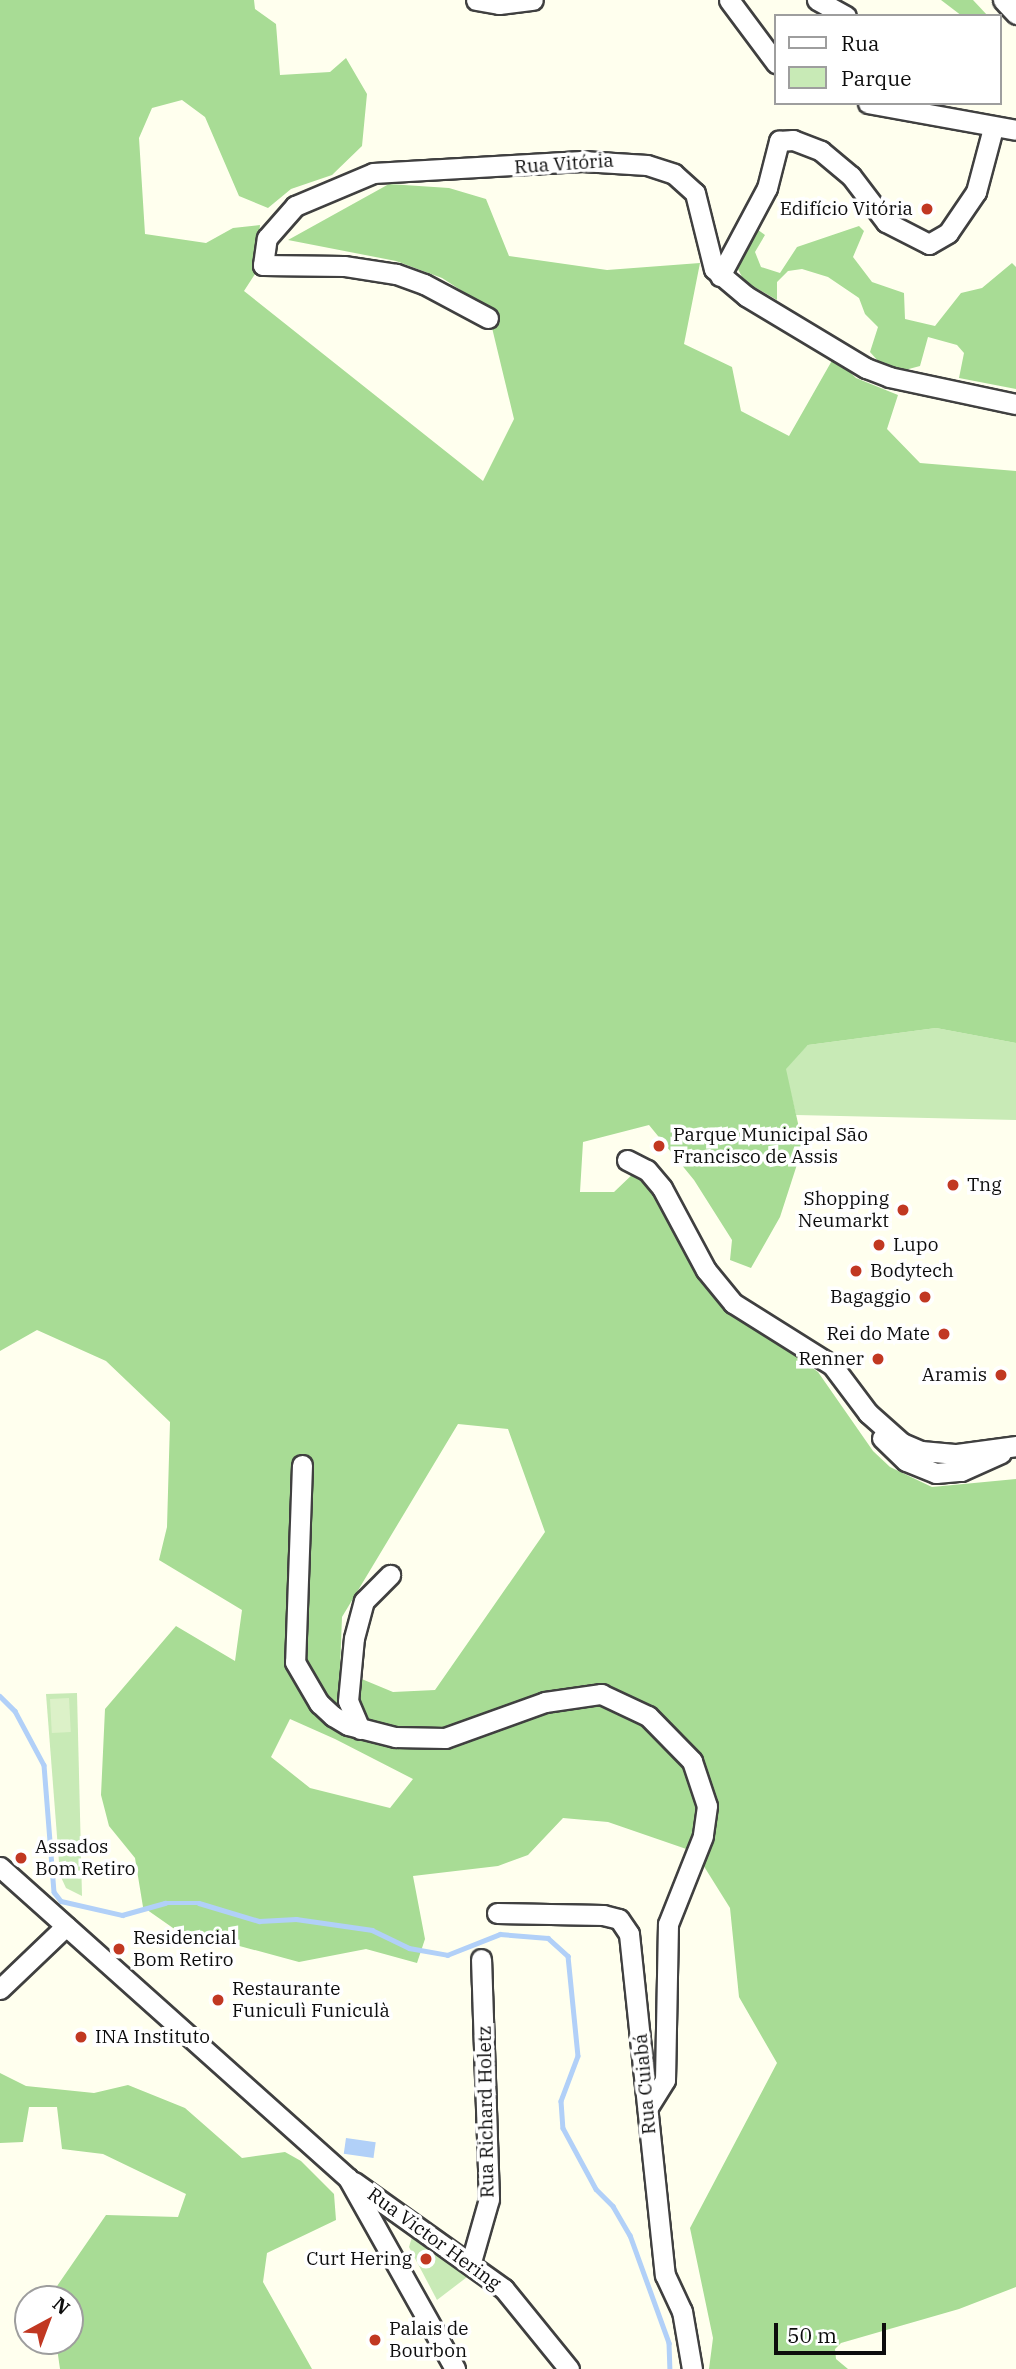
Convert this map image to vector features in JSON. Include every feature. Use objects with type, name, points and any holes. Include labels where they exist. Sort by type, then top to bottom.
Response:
[{"type":"street","points":[[476,0],[499,4],[533,0]]},
{"type":"street","points":[[729,0],[774,60]]},
{"type":"street","points":[[817,0],[842,14]]},
{"type":"street","points":[[1003,0],[1016,14]]},
{"type":"street","points":[[878,105],[993,128],[1016,130]]},
{"type":"street","points":[[993,128],[976,192],[948,233],[929,244],[886,222],[851,176],[821,151],[793,140],[779,141],[767,188],[720,276],[866,368],[889,377],[1016,404]]},
{"type":"street","name":"Rua Vitória","points":[[488,318],[425,284],[396,274],[344,266],[263,265],[267,238],[295,206],[373,173],[621,160],[674,174],[695,192],[703,212],[707,253],[720,276]]},
{"type":"street","points":[[627,1160],[647,1170],[654,1179],[706,1270],[733,1303],[832,1365],[868,1413],[902,1443],[921,1451],[957,1454],[1015,1447]]},
{"type":"street","points":[[302,1465],[295,1662],[319,1703],[333,1716],[360,1729],[395,1737],[446,1738],[545,1702],[601,1694],[648,1716],[692,1761],[701,1784],[705,1816],[703,1836],[668,1924],[665,2080],[649,2106]]},
{"type":"street","points":[[360,1729],[348,1701],[354,1638],[364,1601],[390,1575]]},
{"type":"street","points":[[0,1867],[348,2178],[455,2369]]},
{"type":"street","name":"Rua Cuiabá","points":[[497,1913],[603,1915],[619,1919],[629,1934],[665,2275],[682,2311],[692,2369]]},
{"type":"street","points":[[0,1989],[66,1926]]},
{"type":"street","name":"Rua Richard Holetz","points":[[471,2262],[489,2199],[481,1959]]},
{"type":"street","name":"Rua Victor Hering","points":[[348,2178],[471,2262],[514,2298],[569,2369]]},
{"type":"street","points":[[387,2245],[397,2233],[416,2224]]},
{"type":"green space","points":[[0,0],[254,0],[255,9],[276,24],[280,75],[330,72],[346,58],[367,94],[362,146],[332,175],[291,189],[268,208],[239,196],[205,117],[182,100],[152,108],[139,138],[145,234],[206,243],[233,228],[260,225],[255,274],[244,291],[483,481],[514,419],[487,307],[442,278],[396,261],[288,240],[389,184],[449,188],[486,199],[509,256],[607,270],[700,263],[684,344],[732,367],[741,411],[789,436],[834,357],[856,378],[898,395],[887,429],[920,463],[1016,471],[1016,1043],[936,1028],[808,1045],[786,1069],[803,1146],[780,1217],[751,1268],[730,1260],[732,1240],[694,1180],[649,1125],[583,1142],[580,1192],[614,1192],[636,1171],[657,1192],[713,1296],[818,1372],[873,1451],[890,1467],[932,1487],[1016,1479],[1016,2287],[959,2309],[841,2343],[835,2349],[836,2359],[848,2369],[709,2369],[713,2338],[690,2228],[777,2063],[739,1997],[730,1908],[695,1852],[608,1822],[563,1818],[528,1855],[498,1866],[413,1876],[425,1939],[417,1963],[366,1949],[299,1962],[173,1928],[143,1907],[135,1858],[109,1826],[101,1795],[105,1709],[176,1626],[235,1661],[242,1610],[159,1560],[167,1527],[170,1422],[106,1361],[37,1330],[0,1351]],"holes":[[[458,1424],[508,1429],[545,1532],[435,1690],[393,1692],[340,1670],[342,1617]],[[290,1719],[335,1739],[413,1779],[390,1808],[310,1788],[271,1757]]]},
{"type":"green space","points":[[941,0],[973,0],[986,14],[959,14]]},
{"type":"green space","points":[[859,226],[864,231],[853,257],[872,282],[904,293],[905,319],[935,326],[961,293],[982,288],[1012,263],[1016,267],[1016,389],[959,378],[964,353],[957,345],[928,337],[920,366],[905,370],[879,362],[870,352],[878,327],[865,314],[859,298],[828,277],[802,269],[788,271],[777,282],[777,300],[744,281],[737,267],[740,247],[754,227],[765,235],[755,252],[761,267],[780,273],[797,247]]},
{"type":"green space","points":[[936,1028],[1016,1043],[1016,1120],[796,1115],[785,1069],[808,1045]]},
{"type":"green space","points":[[77,1693],[82,1896],[66,1888],[60,1875],[46,1694]]},
{"type":"green space","points":[[69,1698],[71,1732],[52,1733],[50,1699]]},
{"type":"green space","points":[[0,2073],[26,2086],[94,2093],[128,2085],[185,2108],[242,2158],[285,2152],[301,2161],[334,2194],[336,2220],[267,2253],[263,2282],[312,2369],[60,2369],[58,2355],[84,2355],[84,2285],[58,2285],[106,2215],[178,2217],[186,2194],[103,2154],[62,2149],[57,2107],[29,2107],[23,2142],[0,2143]]},
{"type":"green space","points":[[412,2237],[419,2237],[471,2274],[437,2300],[409,2247]]},
{"type":"water","points":[[346,2138],[376,2142],[373,2158],[344,2154]]},
{"type":"waterway","points":[[0,1696],[15,1711],[44,1765],[54,1892],[61,1901],[122,1915],[165,1903],[199,1903],[259,1921],[296,1919],[372,1930],[409,1948],[447,1955],[500,1934],[548,1938],[568,1956],[578,2056],[561,2101],[563,2128],[596,2189],[613,2206],[630,2235],[669,2343],[670,2369]]},
{"type":"place","name":"Edifício Vitória","points":[[927,209]]},
{"type":"place","name":"Parque Municipal São Francisco de Assis","points":[[659,1146]]},
{"type":"place","name":"Tng","points":[[953,1185]]},
{"type":"place","name":"Shopping Neumarkt","points":[[903,1210]]},
{"type":"place","name":"Lupo","points":[[879,1245]]},
{"type":"place","name":"Bodytech","points":[[856,1271]]},
{"type":"place","name":"Bagaggio","points":[[925,1297]]},
{"type":"place","name":"Rei do Mate","points":[[944,1334]]},
{"type":"place","name":"Renner","points":[[878,1359]]},
{"type":"place","name":"Aramis","points":[[1001,1375]]},
{"type":"place","name":"Assados Bom Retiro","points":[[21,1858]]},
{"type":"place","name":"Residencial Bom Retiro","points":[[119,1949]]},
{"type":"place","name":"Restaurante Funiculì Funiculà","points":[[218,2000]]},
{"type":"place","name":"INA Instituto","points":[[81,2037]]},
{"type":"place","name":"Curt Hering","points":[[426,2259]]},
{"type":"place","name":"Palais de Bourbon","points":[[375,2340]]}]
